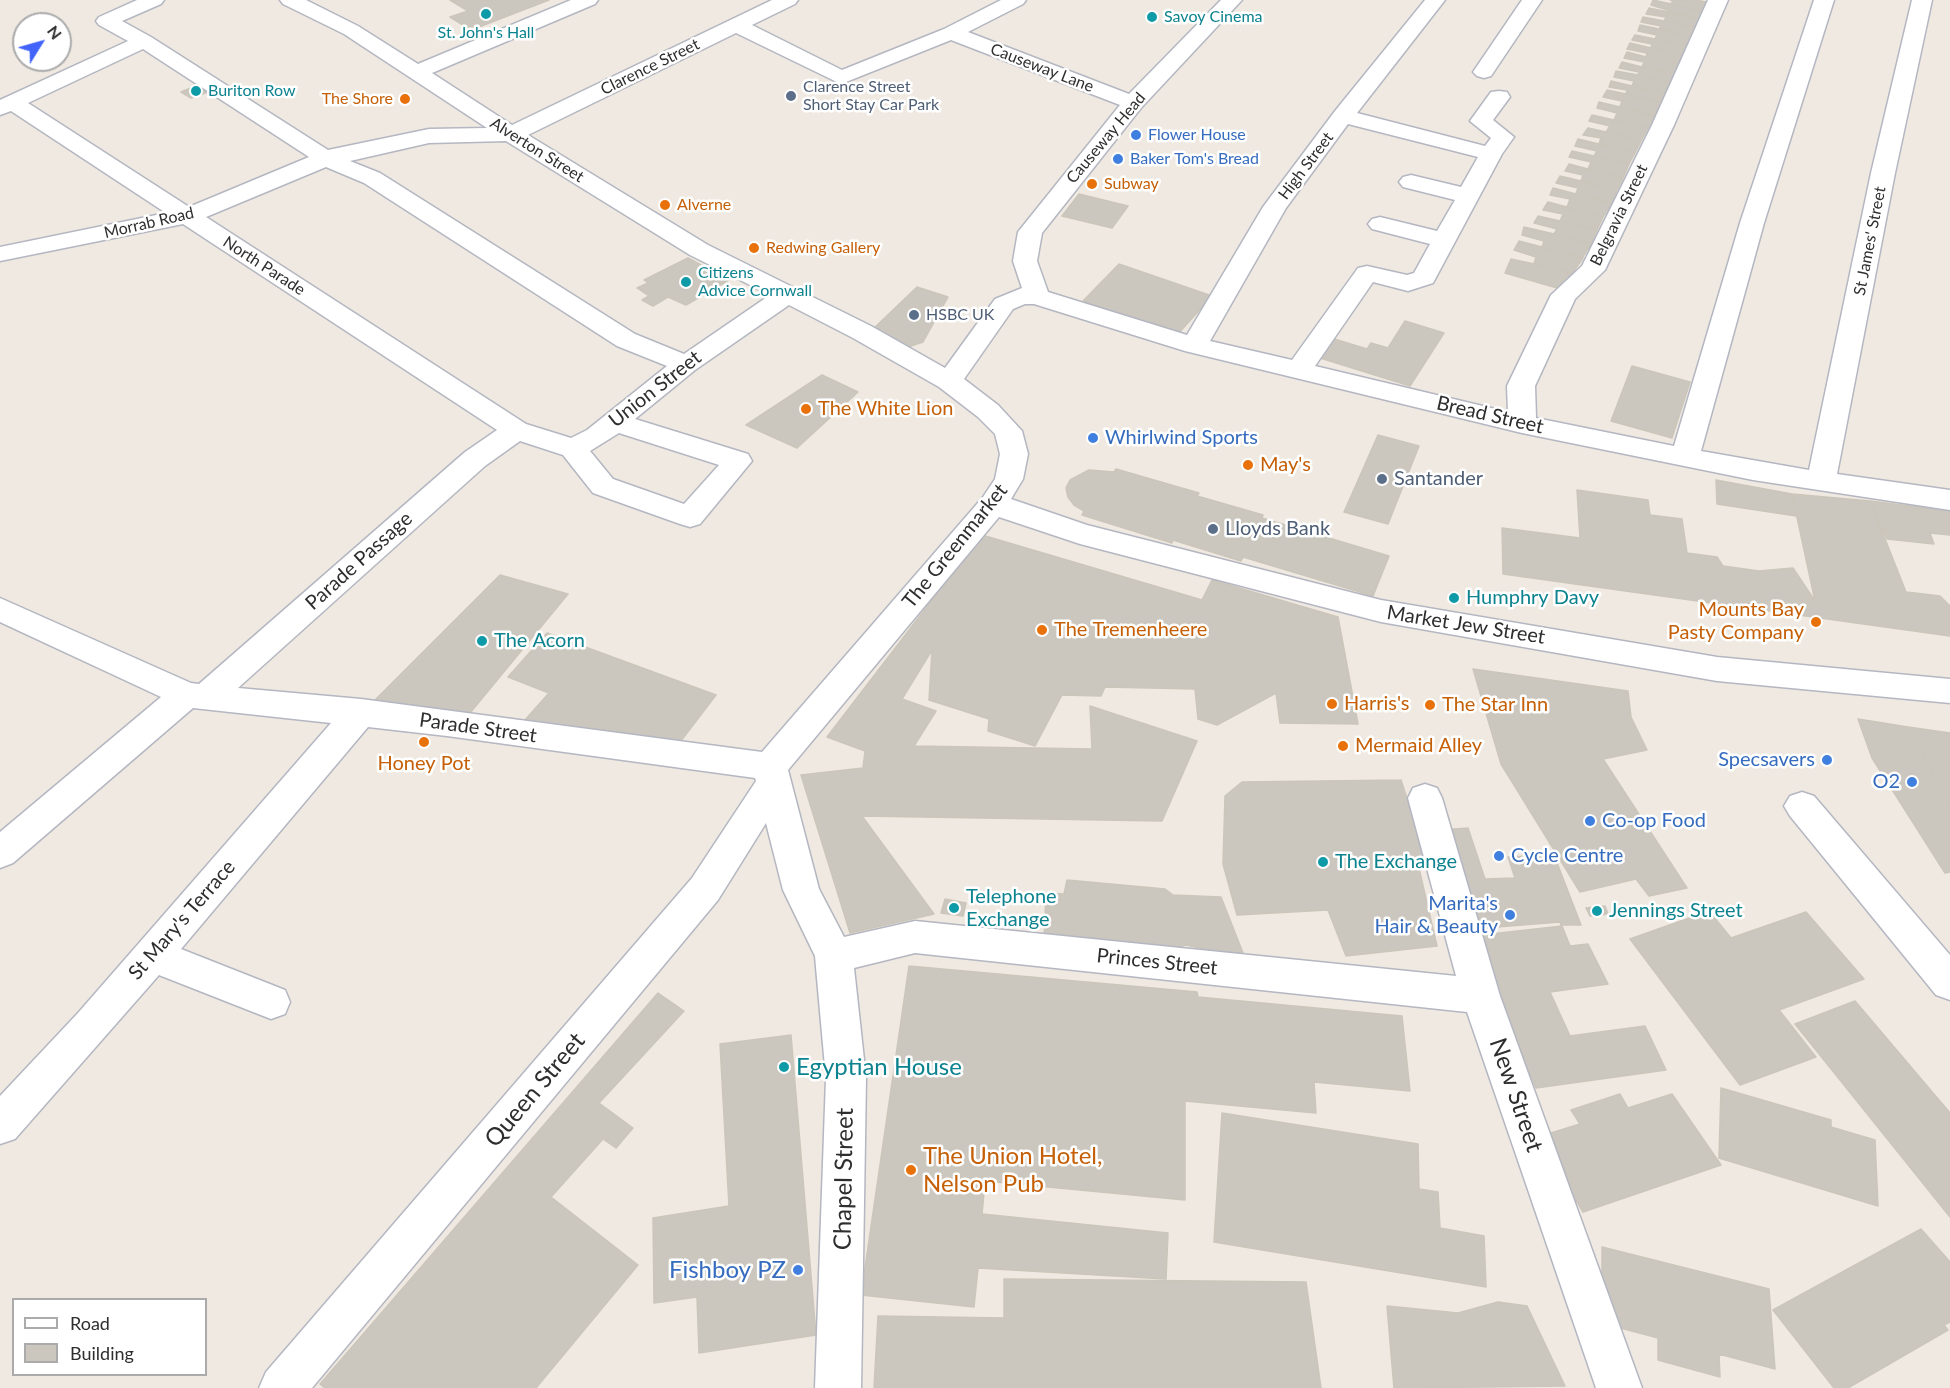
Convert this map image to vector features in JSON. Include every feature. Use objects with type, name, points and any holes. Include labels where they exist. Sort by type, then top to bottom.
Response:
[{"type":"street","points":[[154,0],[106,21],[144,42],[327,159],[372,178],[626,340],[686,364]]},
{"type":"street","name":"Alverton Street","points":[[290,0],[351,30],[511,134],[699,250],[787,295]]},
{"type":"street","points":[[417,72],[588,0]]},
{"type":"street","name":"Clarence Street","points":[[511,134],[788,0]]},
{"type":"street","points":[[736,25],[841,78],[951,33],[1016,0]]},
{"type":"street","name":"Causeway Head","points":[[1037,297],[1025,261],[1030,232],[1133,103],[1232,0]]},
{"type":"street","name":"High Street","points":[[1194,345],[1275,207],[1343,116],[1435,0]]},
{"type":"street","points":[[1484,72],[1532,0]]},
{"type":"street","name":"Belgravia Street","points":[[1522,424],[1521,386],[1564,295],[1593,270],[1663,125],[1718,0]]},
{"type":"street","points":[[1685,457],[1752,224],[1824,0]]},
{"type":"street","name":"St James' Street","points":[[1821,482],[1883,173],[1922,0]]},
{"type":"street","name":"Causeway Lane","points":[[951,33],[1133,103]]},
{"type":"street","points":[[6,105],[144,42]]},
{"type":"street","points":[[1299,369],[1366,273],[1408,283],[1424,278],[1491,154],[1503,137],[1481,121],[1499,97]]},
{"type":"street","name":"Morrab Road","points":[[0,254],[188,216],[463,102]]},
{"type":"street","name":"North Parade","points":[[6,105],[188,216],[516,430]]},
{"type":"street","points":[[1343,116],[1491,154]]},
{"type":"street","name":"Morrab Road","points":[[327,159],[429,136],[511,134]]},
{"type":"street","points":[[1411,182],[1468,196]]},
{"type":"street","points":[[1380,224],[1444,240]]},
{"type":"street","name":"Union Street","points":[[573,449],[597,436],[686,364],[787,295]]},
{"type":"street","name":"The Greenmarket","points":[[772,774],[993,504],[1009,479],[1014,454],[1008,431],[988,411],[949,381],[862,332],[787,295]]},
{"type":"street","points":[[949,381],[1004,304],[1021,296],[1037,297]]},
{"type":"street","name":"Bread Street","points":[[1037,297],[1194,345],[1522,424],[1821,482],[1950,500]]},
{"type":"street","points":[[516,430],[573,449],[603,486],[690,517],[738,461],[614,422]]},
{"type":"street","name":"Parade Passage","points":[[6,842],[196,696],[475,459],[516,430]]},
{"type":"street","name":"Market Jew Street","points":[[993,504],[1080,534],[1381,611],[1718,669],[1950,690]]},
{"type":"street","name":"Parade Street","points":[[0,609],[196,696],[361,712],[772,774]]},
{"type":"street","name":"St Mary's Terrace","points":[[0,1125],[92,1025],[361,712]]},
{"type":"street","name":"Chapel Street","points":[[772,774],[801,890],[834,956],[846,1078],[838,1388]]},
{"type":"street","name":"Queen Street","points":[[295,1383],[705,889],[772,774]]},
{"type":"street","name":"New Street","points":[[1425,798],[1481,996],[1619,1388]]},
{"type":"street","points":[[1802,806],[1950,983]]},
{"type":"street","name":"Princes Street","points":[[834,956],[915,937],[1481,996]]},
{"type":"street","points":[[153,955],[271,1002]]},
{"type":"building","name":"St. John's Hall","points":[[450,0],[549,0],[471,30],[450,17],[468,11]]},
{"type":"building","points":[[1653,0],[1703,11],[1699,20],[1651,5]]},
{"type":"building","points":[[1670,0],[1706,2],[1703,11],[1671,4],[1673,1]]},
{"type":"building","points":[[1649,8],[1699,20],[1695,27],[1664,21],[1666,17],[1646,14]]},
{"type":"building","points":[[1643,17],[1695,27],[1691,36],[1659,29],[1661,26],[1641,22]]},
{"type":"building","points":[[1640,25],[1691,36],[1687,46],[1655,39],[1657,35],[1638,31]]},
{"type":"building","points":[[1635,35],[1687,46],[1683,55],[1651,48],[1652,44],[1632,40]]},
{"type":"building","points":[[1630,43],[1683,55],[1679,64],[1646,57],[1647,53],[1627,49]]},
{"type":"building","points":[[1627,52],[1679,64],[1675,74],[1642,67],[1644,62],[1624,58]]},
{"type":"building","points":[[1622,62],[1675,74],[1671,82],[1638,75],[1639,72],[1619,68]]},
{"type":"building","points":[[1616,71],[1671,82],[1665,93],[1632,86],[1634,81],[1614,77]]},
{"type":"building","points":[[1611,81],[1665,93],[1660,102],[1626,94],[1627,90],[1609,87]]},
{"type":"building","name":"Buriton Row","points":[[200,84],[211,91],[191,98],[181,92]]},
{"type":"building","points":[[1607,90],[1660,102],[1655,115],[1620,107],[1622,101],[1603,97]]},
{"type":"building","points":[[1599,102],[1655,115],[1648,128],[1614,120],[1617,113],[1597,108]]},
{"type":"building","points":[[1592,115],[1648,128],[1641,141],[1606,132],[1610,126],[1589,121]]},
{"type":"building","points":[[1588,128],[1641,141],[1635,153],[1599,144],[1601,138],[1583,135]]},
{"type":"building","points":[[1578,139],[1635,153],[1629,164],[1594,156],[1597,151],[1575,146]]},
{"type":"building","points":[[1572,151],[1629,164],[1623,178],[1588,169],[1591,162],[1569,157]]},
{"type":"building","points":[[1569,164],[1623,178],[1617,190],[1581,181],[1583,175],[1565,171]]},
{"type":"building","points":[[1560,176],[1617,190],[1612,203],[1576,194],[1578,188],[1556,183]]},
{"type":"building","points":[[1553,188],[1612,203],[1603,217],[1567,207],[1570,199],[1550,195]]},
{"type":"building","points":[[1079,194],[1128,206],[1112,228],[1062,216]]},
{"type":"building","points":[[1548,202],[1603,217],[1597,230],[1560,221],[1563,214],[1543,210]]},
{"type":"building","points":[[1538,216],[1597,230],[1591,244],[1554,234],[1557,229],[1534,223]]},
{"type":"building","points":[[1524,227],[1591,244],[1582,258],[1542,247],[1544,241],[1522,235]]},
{"type":"building","points":[[1519,241],[1583,258],[1572,274],[1534,264],[1536,257],[1514,250]]},
{"type":"building","name":"Citizens Advice Cornwall","points":[[688,258],[729,280],[686,305],[668,297],[653,306],[642,300],[649,296],[637,288],[648,283],[644,280]]},
{"type":"building","points":[[1511,259],[1572,274],[1564,290],[1505,273]]},
{"type":"building","points":[[1119,264],[1212,296],[1177,335],[1083,301]]},
{"type":"building","name":"HSBC UK","points":[[917,287],[948,297],[923,342],[908,347],[870,332]]},
{"type":"building","points":[[1405,321],[1444,333],[1410,386],[1317,357],[1331,338],[1367,349],[1371,343],[1388,348]]},
{"type":"building","points":[[1632,366],[1690,382],[1672,438],[1611,421]]},
{"type":"building","name":"The White Lion","points":[[822,375],[858,392],[797,448],[746,425]]},
{"type":"building","name":"Santander","points":[[1378,435],[1419,446],[1388,524],[1344,512]]},
{"type":"building","name":"Lloyds Bank","points":[[1116,469],[1199,493],[1197,496],[1263,515],[1262,518],[1389,556],[1373,596],[1243,557],[1241,561],[1173,540],[1172,543],[1082,515],[1084,511],[1074,505],[1068,497],[1066,488],[1070,480],[1089,470],[1114,472]]},
{"type":"building","points":[[1716,480],[1792,494],[1796,516],[1717,504]]},
{"type":"building","points":[[1577,490],[1648,500],[1650,515],[1682,519],[1687,553],[1717,557],[1723,566],[1759,571],[1793,568],[1815,601],[1792,494],[1870,501],[1906,592],[1940,596],[1950,606],[1950,636],[1503,574],[1502,528],[1580,538]]},
{"type":"building","points":[[1870,501],[1950,511],[1950,535],[1930,533],[1934,544],[1887,539]]},
{"type":"building","points":[[982,535],[1202,600],[1212,580],[1338,617],[1358,724],[1280,723],[1276,693],[1217,725],[1198,719],[1195,689],[1105,687],[1101,696],[1062,695],[1035,746],[988,731],[989,719],[929,700],[932,650],[902,699],[936,711],[914,746],[1092,749],[1090,706],[1197,741],[1162,821],[862,816],[934,914],[850,933],[801,775],[863,768],[865,751],[827,737]]},
{"type":"building","points":[[500,575],[568,594],[470,713],[374,701]]},
{"type":"building","points":[[547,633],[716,695],[674,750],[525,720],[549,693],[508,677]]},
{"type":"building","name":"Co-op Food","points":[[1473,669],[1628,691],[1631,717],[1647,750],[1603,759],[1687,888],[1649,896],[1636,879],[1580,892],[1501,764]]},
{"type":"building","name":"O2","points":[[1858,719],[1908,727],[1950,806],[1950,872],[1945,873],[1872,758]]},
{"type":"building","points":[[1908,727],[1950,733],[1950,806]]},
{"type":"building","points":[[1401,780],[1426,857],[1418,864],[1437,946],[1346,956],[1328,910],[1237,915],[1223,864],[1225,796],[1242,782]]},
{"type":"building","points":[[1468,828],[1485,879],[1515,878],[1508,857],[1554,855],[1581,925],[1561,925],[1560,922],[1472,929],[1441,830]]},
{"type":"building","points":[[1067,880],[1165,889],[1173,895],[1221,897],[1245,958],[1186,945],[1168,950],[1044,938],[1046,893],[1064,894]]},
{"type":"building","name":"Telephone Exchange","points":[[945,899],[966,903],[963,916],[941,913]]},
{"type":"building","name":"Jennings Street","points":[[1605,906],[1608,914],[1590,916],[1586,908]]},
{"type":"building","points":[[1709,911],[1731,938],[1806,912],[1864,979],[1779,1010],[1816,1057],[1740,1085],[1630,939]]},
{"type":"building","points":[[1562,926],[1570,946],[1588,944],[1608,984],[1550,992],[1570,1036],[1645,1026],[1666,1070],[1536,1088],[1473,936]]},
{"type":"building","points":[[909,966],[1197,992],[1198,997],[1402,1016],[1410,1091],[1314,1082],[1316,1113],[1185,1101],[1185,1200],[985,1181],[982,1214],[1168,1233],[1166,1279],[978,1268],[974,1307],[861,1295]]},
{"type":"building","points":[[658,993],[684,1011],[599,1103],[633,1128],[616,1148],[603,1139],[551,1197],[638,1265],[536,1388],[325,1388],[320,1384]]},
{"type":"building","points":[[1855,1001],[1950,1113],[1950,1217],[1795,1024]]},
{"type":"building","points":[[791,1035],[816,1335],[699,1353],[697,1297],[654,1303],[653,1218],[729,1206],[720,1044]]},
{"type":"building","points":[[1721,1088],[1831,1120],[1831,1127],[1875,1140],[1878,1206],[1719,1158]]},
{"type":"building","points":[[1620,1094],[1628,1108],[1672,1094],[1721,1165],[1583,1212],[1538,1137],[1580,1124],[1571,1110]]},
{"type":"building","points":[[1222,1113],[1418,1144],[1419,1189],[1438,1192],[1440,1228],[1484,1236],[1486,1287],[1214,1242]]},
{"type":"building","points":[[1921,1229],[1950,1262],[1950,1322],[1944,1325],[1948,1330],[1848,1388],[1834,1388],[1773,1310]]},
{"type":"building","points":[[1602,1247],[1769,1289],[1775,1369],[1719,1354],[1720,1377],[1658,1360],[1658,1338],[1602,1323]]},
{"type":"building","points":[[1004,1279],[1306,1282],[1321,1388],[874,1388],[878,1316],[1004,1318]]},
{"type":"building","points":[[1498,1302],[1527,1306],[1565,1386],[1394,1388],[1387,1306],[1458,1313]]},
{"type":"place","name":"St. John's Hall","points":[[486,14]]},
{"type":"place","name":"Savoy Cinema","points":[[1152,17]]},
{"type":"place","name":"Buriton Row","points":[[196,91]]},
{"type":"place","name":"Clarence Street Short Stay Car Park","points":[[791,96]]},
{"type":"place","name":"The Shore","points":[[405,99]]},
{"type":"place","name":"Flower House","points":[[1136,135]]},
{"type":"place","name":"Baker Tom's Bread","points":[[1118,159]]},
{"type":"place","name":"Subway","points":[[1092,184]]},
{"type":"place","name":"Alverne","points":[[665,205]]},
{"type":"place","name":"Redwing Gallery","points":[[754,248]]},
{"type":"place","name":"Citizens Advice Cornwall","points":[[686,282]]},
{"type":"place","name":"HSBC UK","points":[[914,315]]},
{"type":"place","name":"The White Lion","points":[[806,409]]},
{"type":"place","name":"Whirlwind Sports","points":[[1093,438]]},
{"type":"place","name":"May's","points":[[1248,465]]},
{"type":"place","name":"Santander","points":[[1382,479]]},
{"type":"place","name":"Lloyds Bank","points":[[1213,529]]},
{"type":"place","name":"Humphry Davy","points":[[1454,598]]},
{"type":"place","name":"Mounts Bay Pasty Company","points":[[1816,622]]},
{"type":"place","name":"The Tremenheere","points":[[1042,630]]},
{"type":"place","name":"The Acorn","points":[[482,641]]},
{"type":"place","name":"Harris's","points":[[1332,704]]},
{"type":"place","name":"The Star Inn","points":[[1430,705]]},
{"type":"place","name":"Honey Pot","points":[[424,742]]},
{"type":"place","name":"Mermaid Alley","points":[[1343,746]]},
{"type":"place","name":"Specsavers","points":[[1827,760]]},
{"type":"place","name":"O2","points":[[1912,782]]},
{"type":"place","name":"Co-op Food","points":[[1590,821]]},
{"type":"place","name":"Cycle Centre","points":[[1499,856]]},
{"type":"place","name":"The Exchange","points":[[1323,862]]},
{"type":"place","name":"Telephone Exchange","points":[[954,908]]},
{"type":"place","name":"Jennings Street","points":[[1597,911]]},
{"type":"place","name":"Marita's Hair & Beauty","points":[[1510,915]]},
{"type":"place","name":"Egyptian House","points":[[784,1067]]},
{"type":"place","name":"The Union Hotel, Nelson Pub","points":[[911,1170]]},
{"type":"place","name":"Fishboy PZ","points":[[798,1270]]}]
